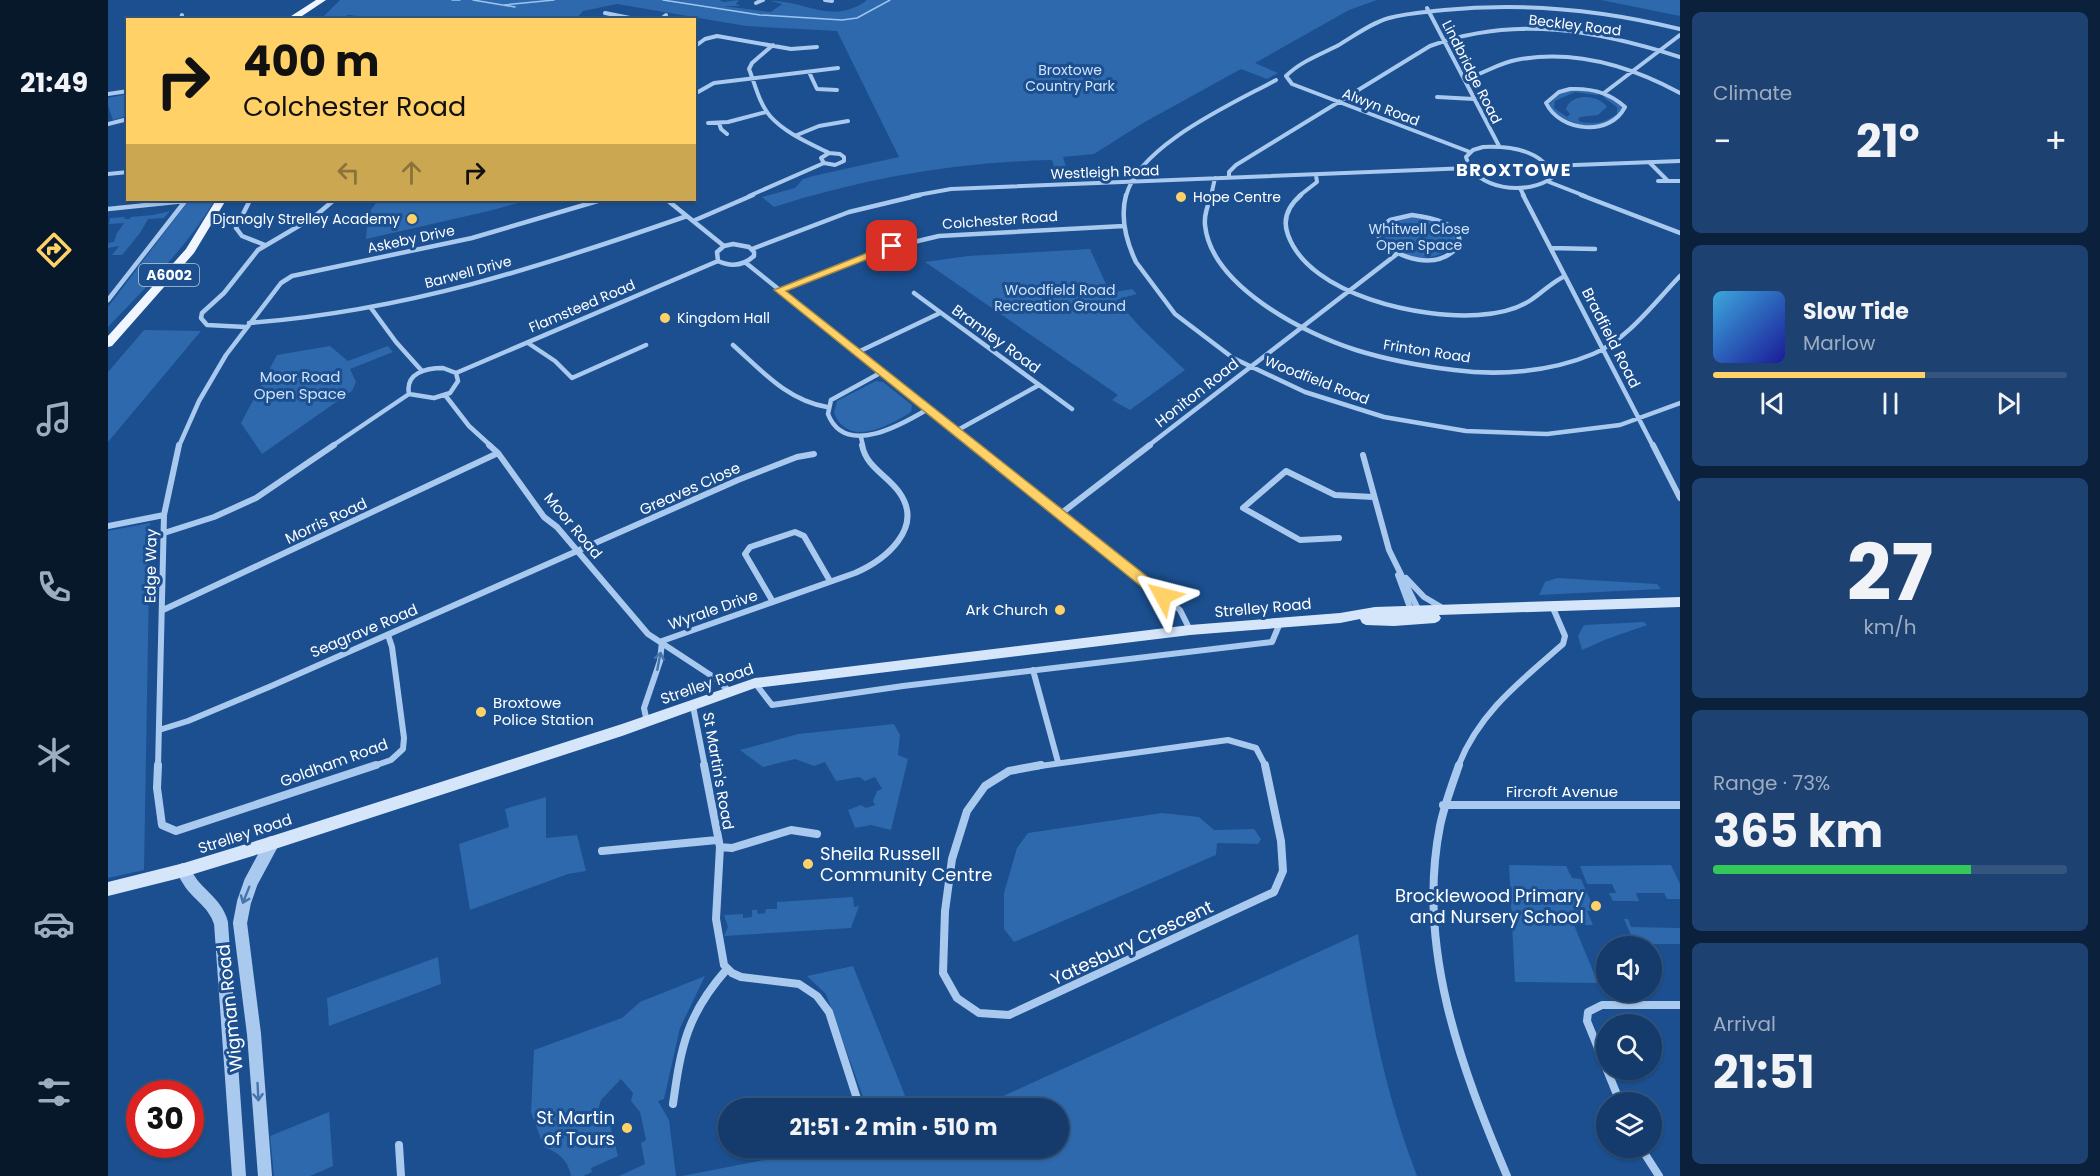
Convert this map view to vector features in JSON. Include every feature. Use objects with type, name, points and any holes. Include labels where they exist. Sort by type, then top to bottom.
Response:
[{"type":"main road","points":[[305,9],[315,0]]},
{"type":"main road","points":[[292,18],[322,0]]},
{"type":"main road","name":"A6002","points":[[108,343],[190,251],[220,201]]},
{"type":"main road","name":"Strelley Road","points":[[108,889],[184,870],[272,843],[647,722],[755,683],[811,674],[1190,630],[1340,618],[1394,621],[1417,614],[1443,617],[1453,612],[1680,602]]},
{"type":"street","points":[[824,1],[832,1]]},
{"type":"street","points":[[1427,8],[1474,3],[1548,4],[1600,11],[1680,29]]},
{"type":"street","name":"Lindbridge Road","points":[[1427,8],[1498,146]]},
{"type":"street","name":"Alwyn Road","points":[[1427,8],[1376,24],[1290,72],[1286,78],[1292,84],[1470,152]]},
{"type":"street","points":[[605,13],[630,18]]},
{"type":"street","points":[[662,18],[666,15]]},
{"type":"street","name":"Beckley Road","points":[[1339,102],[1443,40],[1482,31],[1538,29],[1600,36],[1680,57]]},
{"type":"street","points":[[1604,93],[1615,98],[1625,107],[1620,118],[1608,126],[1586,127],[1572,124],[1552,114],[1546,106],[1548,100],[1565,90],[1582,88],[1604,93],[1680,35]]},
{"type":"street","points":[[696,46],[705,39],[717,36],[773,45],[817,47]]},
{"type":"street","points":[[693,221],[824,163],[836,165],[844,161],[844,157],[840,154],[829,153],[780,126],[766,111],[750,66],[773,45]]},
{"type":"street","points":[[1464,79],[1477,76],[1504,63],[1537,57],[1579,59],[1633,71],[1680,93]]},
{"type":"street","points":[[698,92],[714,83],[838,68]]},
{"type":"street","points":[[809,72],[817,89],[837,89]]},
{"type":"street","name":"Woodfield Road","points":[[1276,80],[1172,140],[1149,158],[1131,182],[1125,201],[1124,225],[1132,254],[1152,288],[1200,334],[1251,367],[1298,388],[1360,410],[1414,424],[1462,432],[1551,434],[1640,420],[1680,403]]},
{"type":"street","points":[[108,94],[126,91]]},
{"type":"street","points":[[1437,97],[1474,99]]},
{"type":"street","points":[[1229,177],[1229,171],[1236,165],[1339,102]]},
{"type":"street","points":[[708,123],[719,123],[766,111]]},
{"type":"street","points":[[108,114],[114,122]]},
{"type":"street","points":[[108,124],[126,119]]},
{"type":"street","points":[[797,135],[819,126],[847,121]]},
{"type":"street","points":[[719,123],[726,134]]},
{"type":"street","points":[[1549,182],[1553,172],[1549,166],[1528,152],[1498,146],[1483,147],[1470,152],[1466,157],[1468,168],[1481,178],[1496,184],[1520,188],[1536,187],[1549,182],[1680,233]]},
{"type":"street","points":[[824,163],[821,158],[829,153]]},
{"type":"street","points":[[1549,166],[1680,161]]},
{"type":"street","points":[[1649,162],[1668,181]]},
{"type":"street","name":"Westleigh Road","points":[[752,249],[848,211],[906,196],[978,187],[1468,168]]},
{"type":"street","points":[[108,174],[126,171]]},
{"type":"street","points":[[1316,175],[1317,182],[1293,202],[1287,212],[1287,232],[1307,262],[1350,291],[1404,309],[1437,315],[1474,315],[1522,305],[1557,279],[1566,276]]},
{"type":"street","name":"Frinton Road","points":[[1215,178],[1204,214],[1207,235],[1220,262],[1258,300],[1302,327],[1345,346],[1382,357],[1425,366],[1470,371],[1516,370],[1551,366],[1585,357],[1624,334],[1680,276]]},
{"type":"street","points":[[1658,181],[1680,181]]},
{"type":"street","name":"Bradfield Road","points":[[1520,188],[1679,494]]},
{"type":"street","points":[[108,217],[110,209],[177,201]]},
{"type":"street","points":[[108,300],[184,201]]},
{"type":"street","points":[[250,201],[236,228],[242,236],[264,245],[320,213],[333,201]]},
{"type":"street","name":"Askeby Drive","points":[[247,325],[281,283],[292,276],[472,238],[598,201]]},
{"type":"street","points":[[668,201],[724,246]]},
{"type":"street","points":[[1412,215],[1432,218],[1453,228],[1460,238],[1459,246],[1443,258],[1428,260],[1397,254],[1384,245],[1378,232],[1384,224],[1395,217],[1412,215]]},
{"type":"street","name":"Barwell Drive","points":[[264,245],[253,254],[224,293],[202,313],[201,318],[207,325],[247,325],[371,308],[490,279],[687,216]]},
{"type":"street","name":"Colchester Road","points":[[779,290],[880,249],[927,238],[958,233],[1124,225]]},
{"type":"street","points":[[737,244],[752,249],[754,256],[746,263],[730,266],[717,261],[717,252],[724,246],[737,244]]},
{"type":"street","points":[[1551,248],[1595,249]]},
{"type":"street","name":"Honiton Road","points":[[1059,515],[1397,254]]},
{"type":"street","name":"Flamsteed Road","points":[[456,373],[717,261]]},
{"type":"street","points":[[746,263],[1180,610],[1190,630]]},
{"type":"street","name":"Bramley Road","points":[[914,293],[1072,409]]},
{"type":"street","points":[[371,308],[422,372]]},
{"type":"street","name":"Bramley Road","points":[[858,351],[940,312]]},
{"type":"street","name":"Edge Way","points":[[162,825],[157,788],[164,515],[178,448],[199,401],[247,325]]},
{"type":"street","points":[[528,343],[555,361],[572,378],[646,345]]},
{"type":"street","points":[[733,345],[793,396],[812,405],[827,407]]},
{"type":"street","points":[[443,368],[456,373],[459,379],[458,384],[445,395],[422,400],[409,394],[406,388],[408,382],[422,372],[443,368]]},
{"type":"street","points":[[882,372],[837,394],[827,407],[829,419],[836,429],[861,437],[883,434],[928,409]]},
{"type":"street","name":"Bramley Road","points":[[956,431],[1039,385]]},
{"type":"street","points":[[164,533],[214,517],[256,498],[409,394]]},
{"type":"street","name":"Moor Road","points":[[445,395],[469,426],[498,453],[544,518],[557,526],[648,634],[662,641],[686,660],[721,682],[729,691]]},
{"type":"street","name":"Wyrale Drive","points":[[662,641],[830,581],[879,561],[892,550],[903,535],[906,523],[904,498],[870,464],[862,452],[861,437]]},
{"type":"street","name":"Morris Road","points":[[163,610],[498,453]]},
{"type":"street","name":"Greaves Close","points":[[578,551],[747,477],[798,457],[814,454]]},
{"type":"street","points":[[1363,455],[1381,527],[1397,568],[1401,586],[1417,614]]},
{"type":"street","points":[[1339,538],[1300,540],[1243,508],[1286,471],[1335,495],[1373,497]]},
{"type":"street","points":[[108,526],[164,515]]},
{"type":"street","name":"Wyrale Drive","points":[[773,602],[750,566],[745,554],[750,547],[795,532],[804,536],[830,581]]},
{"type":"street","name":"Seagrave Road","points":[[159,730],[188,721],[578,551]]},
{"type":"street","points":[[1397,568],[1428,601],[1453,612]]},
{"type":"street","points":[[1507,1176],[1468,1081],[1445,995],[1436,940],[1432,891],[1436,843],[1443,805],[1474,733],[1497,702],[1563,644],[1564,636],[1554,608]]},
{"type":"street","points":[[755,683],[772,705],[1033,670],[1272,642],[1280,623]]},
{"type":"street","name":"Goldham Road","points":[[162,825],[176,831],[391,760],[402,751],[404,738],[392,647],[388,635]]},
{"type":"street","points":[[647,722],[644,708],[660,661],[662,641]]},
{"type":"street","points":[[1033,670],[1058,762]]},
{"type":"street","name":"St Martin's Road","points":[[693,706],[718,844],[716,918],[722,958],[727,969]]},
{"type":"street","name":"Yatesbury Crescent","points":[[1228,740],[1256,748],[1267,768],[1281,841],[1283,871],[1274,892],[1226,916],[1009,1016],[979,1013],[957,998],[943,973],[945,911],[952,859],[967,811],[985,786],[1009,771],[1058,762],[1228,740]]},
{"type":"street","name":"Fircroft Avenue","points":[[1443,805],[1680,805]]},
{"type":"street","name":"St Martin's Road","points":[[602,851],[718,844],[732,848],[791,830],[817,834]]},
{"type":"street","name":"Wigman Road","points":[[265,1176],[254,1034],[240,923],[241,909],[260,863],[272,843]]},
{"type":"street","name":"Wigman Road","points":[[184,870],[190,886],[215,907],[221,923],[239,1176]]},
{"type":"street","points":[[674,1104],[684,1034],[704,995],[727,969],[740,976],[757,980],[806,986],[821,999],[829,1012],[857,1098]]},
{"type":"street","points":[[1616,1092],[1587,1021],[1588,1012],[1602,1005],[1680,1005]]},
{"type":"street","points":[[399,1145],[401,1176]]},
{"type":"street","points":[[1647,1158],[1659,1176]]},
{"type":"green space","name":"Broxtowe Country Park","points":[[340,0],[720,0],[723,2],[739,0],[736,4],[740,6],[723,6],[771,12],[782,4],[771,1],[819,10],[842,11],[867,0],[1377,0],[1349,10],[1255,63],[1278,73],[1267,79],[1241,69],[1143,123],[1094,154],[1063,157],[1070,180],[1058,180],[1052,160],[981,164],[877,180],[774,207],[762,197],[795,188],[803,179],[813,176],[899,157],[837,31],[746,26],[617,4],[583,11],[577,18],[372,18],[349,15],[338,18],[322,18]]},
{"type":"green space","points":[[1601,0],[1680,0],[1680,16]]},
{"type":"green space","points":[[1576,89],[1601,93],[1597,95],[1575,92],[1555,101],[1554,108],[1567,117],[1570,114],[1566,109],[1569,104],[1573,100],[1585,97],[1598,100],[1607,107],[1598,115],[1580,117],[1578,119],[1580,122],[1600,122],[1617,114],[1617,107],[1603,97],[1606,95],[1615,100],[1623,109],[1615,117],[1606,122],[1587,125],[1567,120],[1549,108],[1549,104],[1561,93]]},
{"type":"green space","points":[[126,94],[126,116],[113,120],[108,98]]},
{"type":"green space","points":[[188,201],[214,201],[179,250],[108,327],[108,307]]},
{"type":"green space","name":"Djanogly Strelley Academy","points":[[377,201],[484,201],[496,203],[525,201],[366,239],[368,214]]},
{"type":"green space","points":[[170,211],[164,218],[148,219],[122,255],[112,255],[119,246],[108,248],[108,243],[114,242],[124,223],[109,224],[110,218],[130,219]]},
{"type":"green space","name":"Whitwell Close Open Space","points":[[1413,217],[1440,223],[1447,227],[1455,236],[1456,243],[1438,255],[1427,257],[1416,258],[1394,251],[1386,244],[1381,234],[1390,223]]},
{"type":"green space","name":"Woodfield Road Recreation Ground","points":[[1090,249],[1110,293],[1132,289],[1137,294],[1116,300],[1141,328],[1185,370],[1130,410],[1112,400],[1118,395],[925,262],[968,256]]},
{"type":"green space","points":[[144,330],[201,331],[108,442],[108,372]]},
{"type":"green space","name":"Moor Road Open Space","points":[[330,346],[348,361],[388,346],[393,352],[350,369],[356,382],[352,391],[262,454],[241,423],[277,355]]},
{"type":"green space","points":[[876,381],[883,382],[912,405],[911,412],[881,428],[859,432],[849,430],[841,424],[834,413],[837,401]]},
{"type":"green space","points":[[150,523],[144,870],[108,878],[108,531]]},
{"type":"green space","points":[[1557,578],[1657,584],[1661,589],[1539,595],[1545,582]]},
{"type":"green space","points":[[1644,622],[1647,625],[1582,650],[1578,636],[1584,625]]},
{"type":"green space","points":[[894,724],[900,735],[898,755],[908,759],[891,830],[871,825],[855,828],[848,810],[861,805],[866,808],[875,805],[873,801],[877,791],[882,789],[875,777],[865,781],[859,777],[836,781],[825,762],[814,766],[795,759],[763,767],[740,750],[798,734]]},
{"type":"green space","points":[[546,797],[546,838],[577,835],[586,871],[568,874],[470,910],[459,844],[509,827],[505,809]]},
{"type":"green space","points":[[1162,813],[1199,817],[1214,830],[1254,829],[1261,839],[1258,844],[1217,843],[1216,855],[1014,942],[1004,929],[1004,893],[1017,848],[1028,833]]},
{"type":"green space","points":[[1509,865],[1566,866],[1572,878],[1581,879],[1595,911],[1587,911],[1593,925],[1574,925],[1596,983],[1515,982]]},
{"type":"green space","points":[[1671,865],[1680,884],[1680,899],[1667,899],[1664,893],[1636,893],[1639,901],[1613,901],[1609,893],[1616,893],[1612,884],[1587,884],[1580,866]]},
{"type":"green space","points":[[853,897],[854,907],[859,906],[851,928],[724,936],[728,927],[724,915],[743,914],[743,918],[752,917],[752,910],[757,910],[758,914],[765,913],[766,909],[777,909],[777,902]]},
{"type":"green space","points":[[1624,919],[1628,919],[1631,927],[1680,928],[1680,944],[1662,944],[1662,936],[1631,936]]},
{"type":"green space","points":[[1358,934],[1368,997],[1388,1087],[1417,1176],[682,1176],[774,1158],[1069,1158],[1069,1098],[999,1098]]},
{"type":"green space","points":[[438,957],[441,984],[329,1026],[327,998]]},
{"type":"green space","points":[[853,966],[906,1098],[863,1098],[826,994],[807,976]]},
{"type":"green space","points":[[705,976],[680,1028],[664,1099],[658,1101],[669,1120],[676,1176],[619,1176],[645,1164],[641,1143],[646,1140],[640,1112],[631,1101],[633,1093],[621,1079],[601,1100],[598,1110],[608,1117],[618,1156],[591,1168],[592,1172],[583,1176],[571,1176],[562,1158],[544,1147],[531,1112],[534,1050],[622,1018],[640,1002]]},
{"type":"green space","points":[[329,1112],[333,1166],[310,1176],[274,1176],[270,1136]]},
{"type":"waterway","points":[[452,0],[460,0]]},
{"type":"waterway","points":[[473,0],[515,7]]},
{"type":"waterway","points":[[504,5],[554,0]]},
{"type":"waterway","points":[[663,0],[760,15],[842,20],[857,18],[890,0]]},
{"type":"place","name":"Hope Centre","points":[[1181,197]]},
{"type":"place","name":"Djanogly Strelley Academy","points":[[412,219]]},
{"type":"place","name":"Kingdom Hall","points":[[665,318]]},
{"type":"place","name":"Ark Church","points":[[1060,610]]},
{"type":"place","name":"Broxtowe Police Station","points":[[481,712]]},
{"type":"place","name":"Sheila Russell Community Centre","points":[[808,864]]},
{"type":"place","name":"Brocklewood Primary and Nursery School","points":[[1596,906]]},
{"type":"place","name":"St Martin of Tours","points":[[627,1128]]},
{"type":"district","name":"BROXTOWE","points":[[1514,170]]},
{"type":"route","points":[[892,246],[779,290],[1163,596]]}]
